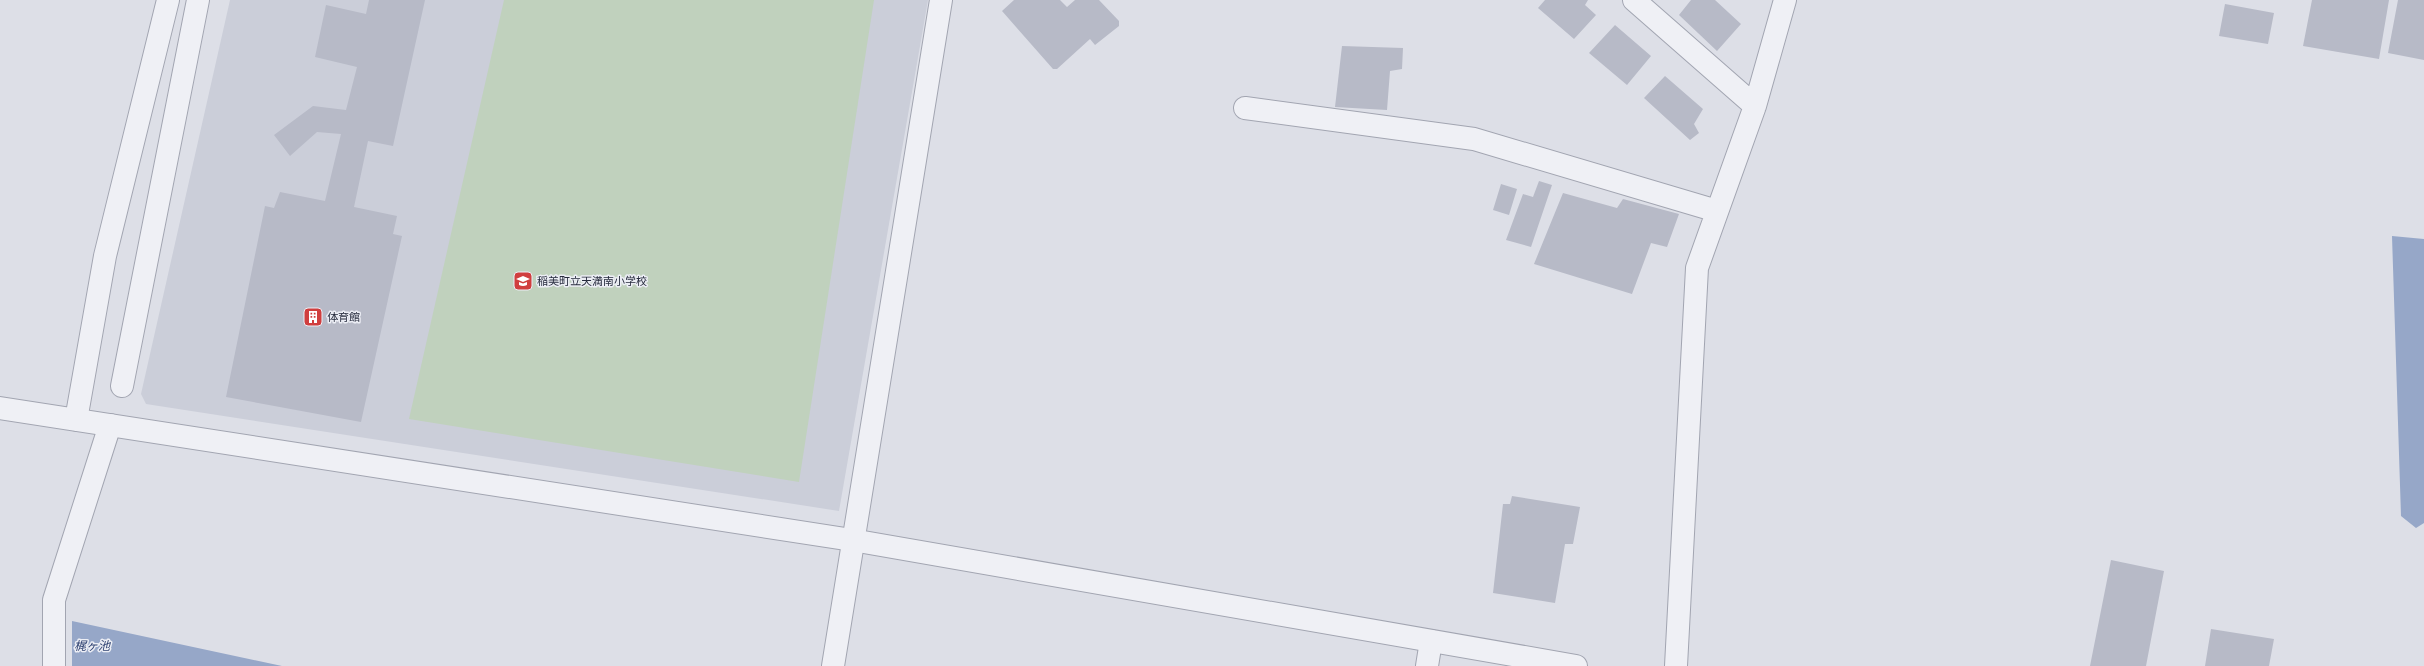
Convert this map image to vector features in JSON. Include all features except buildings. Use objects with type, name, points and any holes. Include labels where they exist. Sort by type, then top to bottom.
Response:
[{"type":"street","points":[[76,420],[105,256],[168,0]]},
{"type":"street","points":[[122,386],[198,0]]},
{"type":"street","points":[[833,666],[852,540],[941,0]]},
{"type":"street","points":[[1634,0],[1755,106]]},
{"type":"street","points":[[1676,666],[1697,268],[1755,106],[1785,0]]},
{"type":"street","points":[[1245,108],[1474,139],[1717,210]]},
{"type":"street","points":[[0,408],[852,540],[1576,666]]},
{"type":"street","points":[[54,666],[54,600],[110,425]]},
{"type":"street","points":[[1427,666],[1430,641]]},
{"type":"shaded area","name":"稲美町立天満南小学校","points":[[230,0],[928,0],[839,511],[146,404],[141,394]]},
{"type":"green space","points":[[504,0],[874,0],[799,482],[409,419]]},
{"type":"water","points":[[2392,236],[2424,239],[2424,523],[2416,528],[2401,516]]},
{"type":"water","name":"梶ヶ池","points":[[72,621],[282,666],[72,666]]},
{"type":"place","name":"稲美町立天満南小学校","points":[[523,281]]},
{"type":"place","name":"体育館","points":[[313,317]]}]
